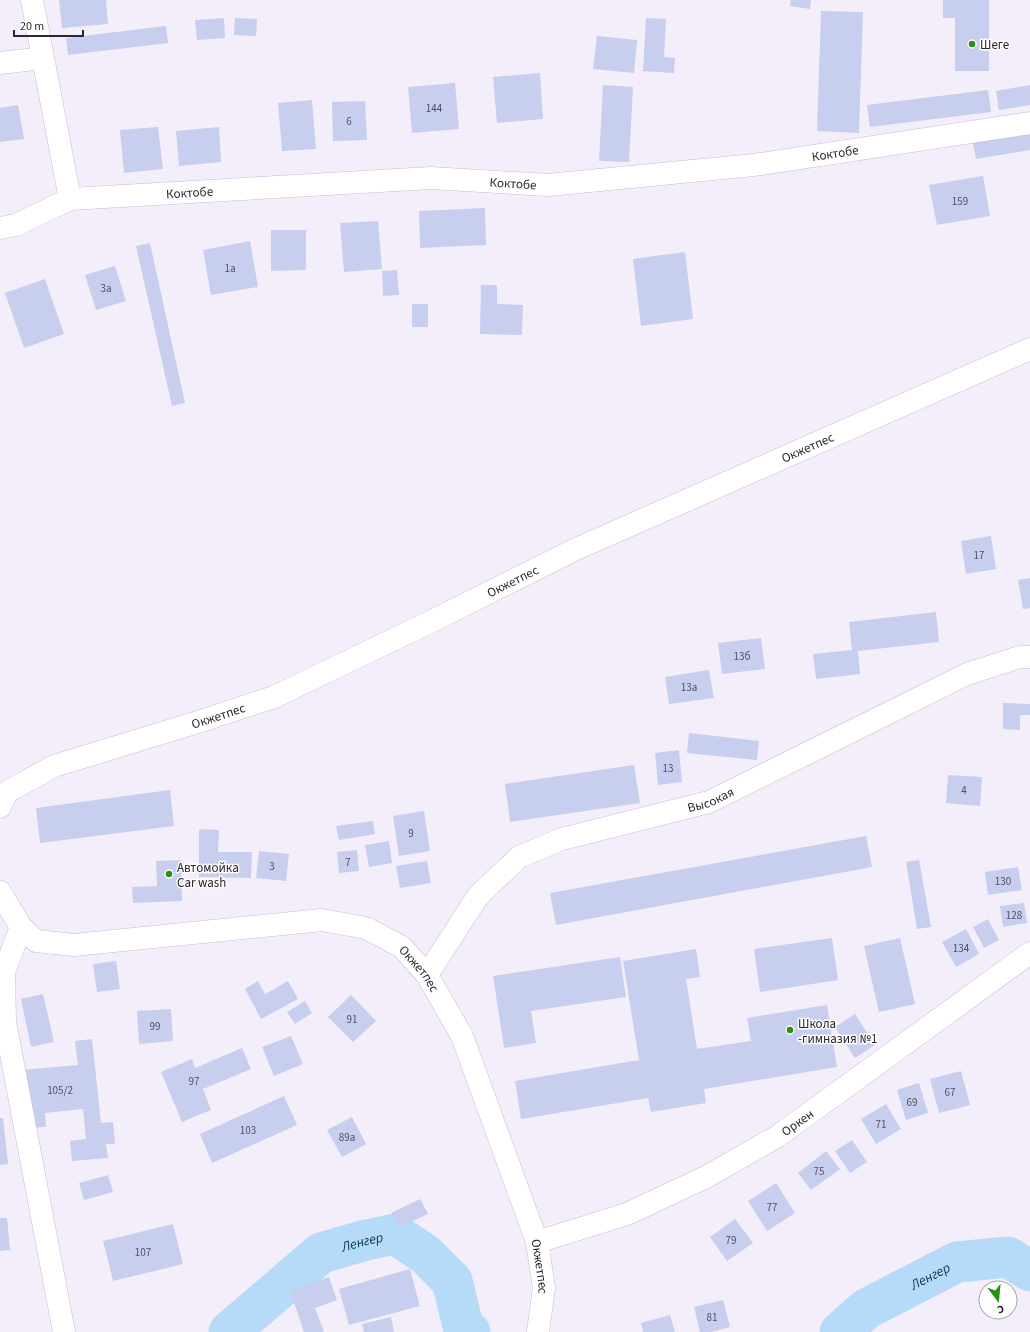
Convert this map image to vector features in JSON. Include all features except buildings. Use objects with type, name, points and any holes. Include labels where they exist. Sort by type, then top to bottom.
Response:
[{"type":"street","points":[[32,0],[70,199]]},
{"type":"street","points":[[0,62],[43,58]]},
{"type":"street","name":"Коктобе","points":[[0,228],[16,225],[70,199],[431,178],[548,185],[754,165],[1030,124]]},
{"type":"street","name":"Окжетпес","points":[[0,807],[7,792],[54,766],[198,722],[274,696],[430,622],[574,550],[1030,349]]},
{"type":"street","name":"Высокая","points":[[427,975],[478,896],[519,857],[562,839],[709,802],[967,674],[1020,657],[1030,657]]},
{"type":"street","name":"Окжетпес","points":[[0,892],[20,927],[36,941],[74,945],[322,920],[366,928],[402,947],[427,975],[462,1036],[537,1242],[544,1288],[538,1332]]},
{"type":"street","points":[[20,927],[4,972],[6,1057],[64,1332]]},
{"type":"street","name":"Оркен","points":[[537,1242],[627,1214],[706,1177],[778,1136],[1030,953]]},
{"type":"waterway","name":"Ленгер","points":[[229,1332],[321,1253],[366,1240],[395,1234],[425,1254],[452,1281],[463,1326],[470,1332]]},
{"type":"waterway","name":"Ленгер","points":[[840,1332],[866,1309],[957,1262],[1008,1257],[1030,1271]]},
{"type":"place","name":"Шеге","points":[[972,44]]},
{"type":"place","name":"Автомойка Car wash","points":[[169,874]]},
{"type":"place","name":"Школа -гимназия №1","points":[[790,1030]]}]
